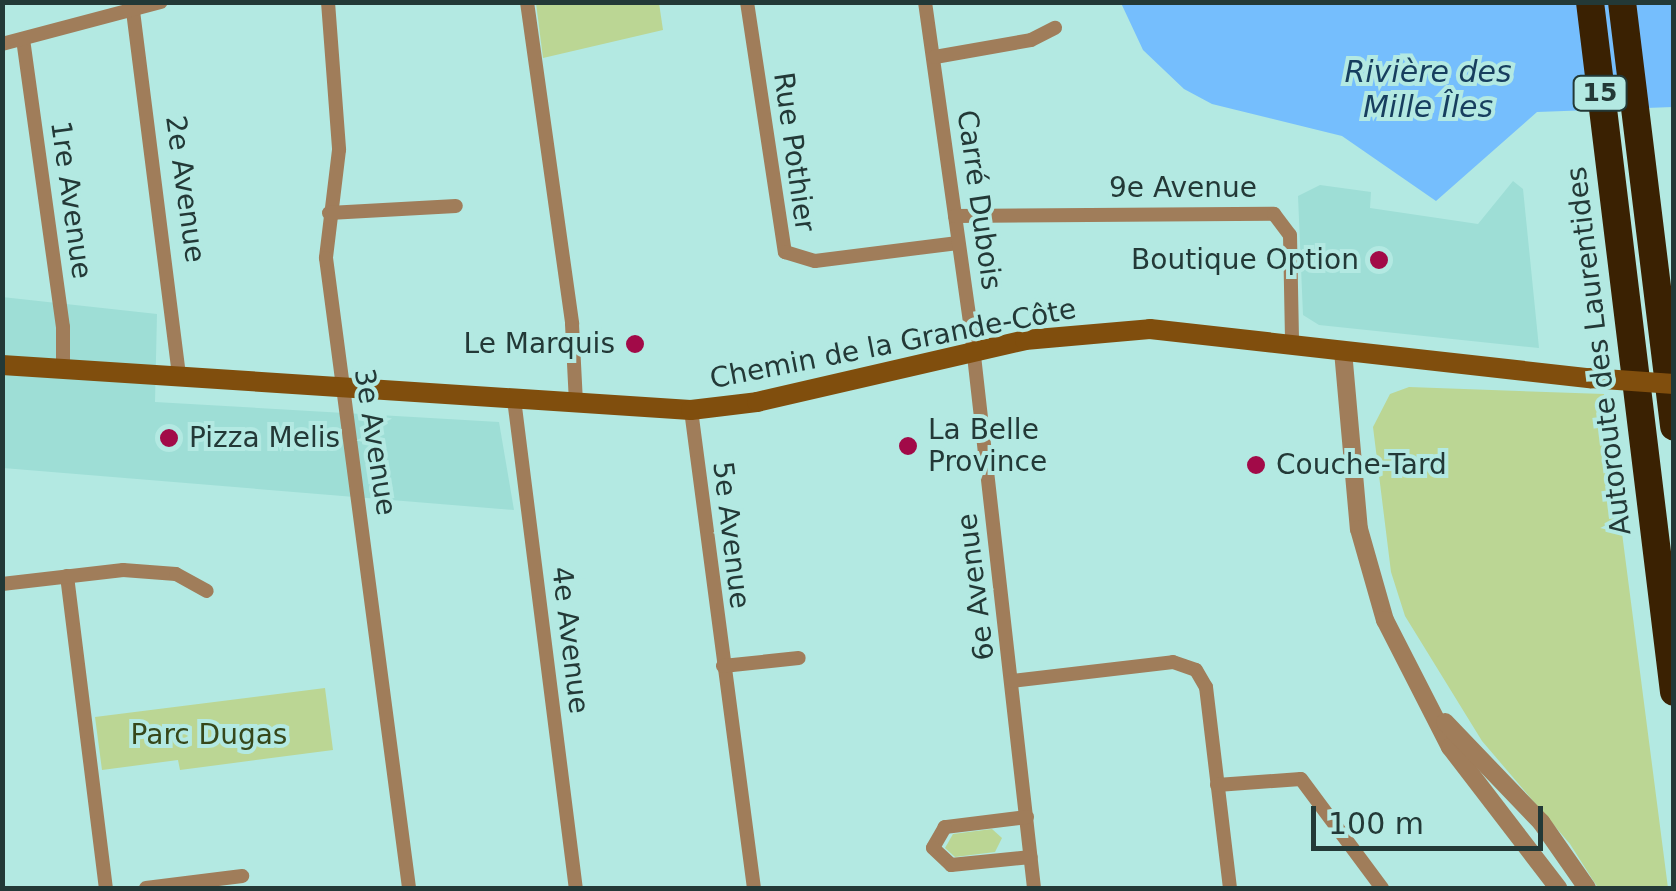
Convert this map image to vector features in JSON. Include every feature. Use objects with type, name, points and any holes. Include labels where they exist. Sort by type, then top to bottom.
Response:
[{"type":"highway","name":"Autoroute des Laurentides","points":[[1590,2],[1674,692]]},
{"type":"highway","name":"15","points":[[1622,2],[1674,427]]},
{"type":"main road","name":"Chemin de la Grande-Côte","points":[[2,365],[342,384],[691,410],[782,396],[973,350],[1130,330],[1292,342],[1343,351],[1674,384]]},
{"type":"street","points":[[2,44],[162,2]]},
{"type":"street","name":"3e Avenue","points":[[328,2],[340,138],[326,258],[409,888]]},
{"type":"street","points":[[528,2],[572,324],[576,404]]},
{"type":"street","name":"Rue Pothier","points":[[748,2],[785,252],[815,261],[958,243]]},
{"type":"street","name":"Carré Dubois","points":[[926,2],[973,350]]},
{"type":"street","name":"2e Avenue","points":[[133,10],[179,375]]},
{"type":"street","points":[[935,57],[1031,40],[1055,28]]},
{"type":"street","name":"1re Avenue","points":[[24,39],[63,327],[63,369]]},
{"type":"street","points":[[329,212],[456,206]]},
{"type":"street","name":"9e Avenue","points":[[955,216],[1274,214],[1290,235],[1292,342]]},
{"type":"street","name":"6e Avenue","points":[[973,350],[1034,888]]},
{"type":"street","points":[[1343,351],[1350,454],[1368,571],[1390,629],[1450,747],[1558,888]]},
{"type":"street","name":"4e Avenue","points":[[514,399],[576,888]]},
{"type":"street","name":"5e Avenue","points":[[691,410],[754,888]]},
{"type":"street","points":[[2,584],[123,570],[176,574],[207,592]]},
{"type":"street","points":[[67,576],[106,888]]},
{"type":"street","points":[[723,666],[799,658]]},
{"type":"street","points":[[1012,680],[1186,663],[1206,687],[1230,888]]},
{"type":"street","points":[[1431,707],[1541,822],[1587,888]]},
{"type":"street","points":[[1218,785],[1302,779],[1382,888]]},
{"type":"street","points":[[1027,817],[945,827],[933,848],[951,865],[1031,857]]},
{"type":"street","points":[[146,888],[242,876]]},
{"type":"shaded area","points":[[1513,181],[1523,189],[1539,348],[1319,325],[1303,315],[1298,196],[1320,185],[1371,192],[1370,208],[1478,224]]},
{"type":"shaded area","points":[[2,297],[157,314],[155,402],[499,422],[514,510],[3,468]]},
{"type":"green space","points":[[536,3],[659,3],[663,30],[543,58]]},
{"type":"green space","points":[[1409,387],[1604,394],[1668,888],[1598,888],[1570,844],[1482,741],[1405,616],[1391,572],[1373,427],[1390,394]]},
{"type":"green space","name":"Parc Dugas","points":[[325,688],[333,750],[180,770],[178,760],[102,770],[95,717]]},
{"type":"green space","points":[[992,829],[1002,838],[995,852],[955,857],[945,848],[953,834]]},
{"type":"water","name":"Rivière des Mille Îles","points":[[1121,3],[1673,3],[1673,107],[1537,112],[1436,201],[1342,136],[1212,104],[1184,89],[1143,50]]},
{"type":"place","name":"Boutique Option","points":[[1379,260]]},
{"type":"place","name":"Le Marquis","points":[[635,344]]},
{"type":"place","name":"Pizza Melis","points":[[169,438]]},
{"type":"place","name":"La Belle Province","points":[[908,446]]},
{"type":"place","name":"Couche-Tard","points":[[1256,465]]}]
